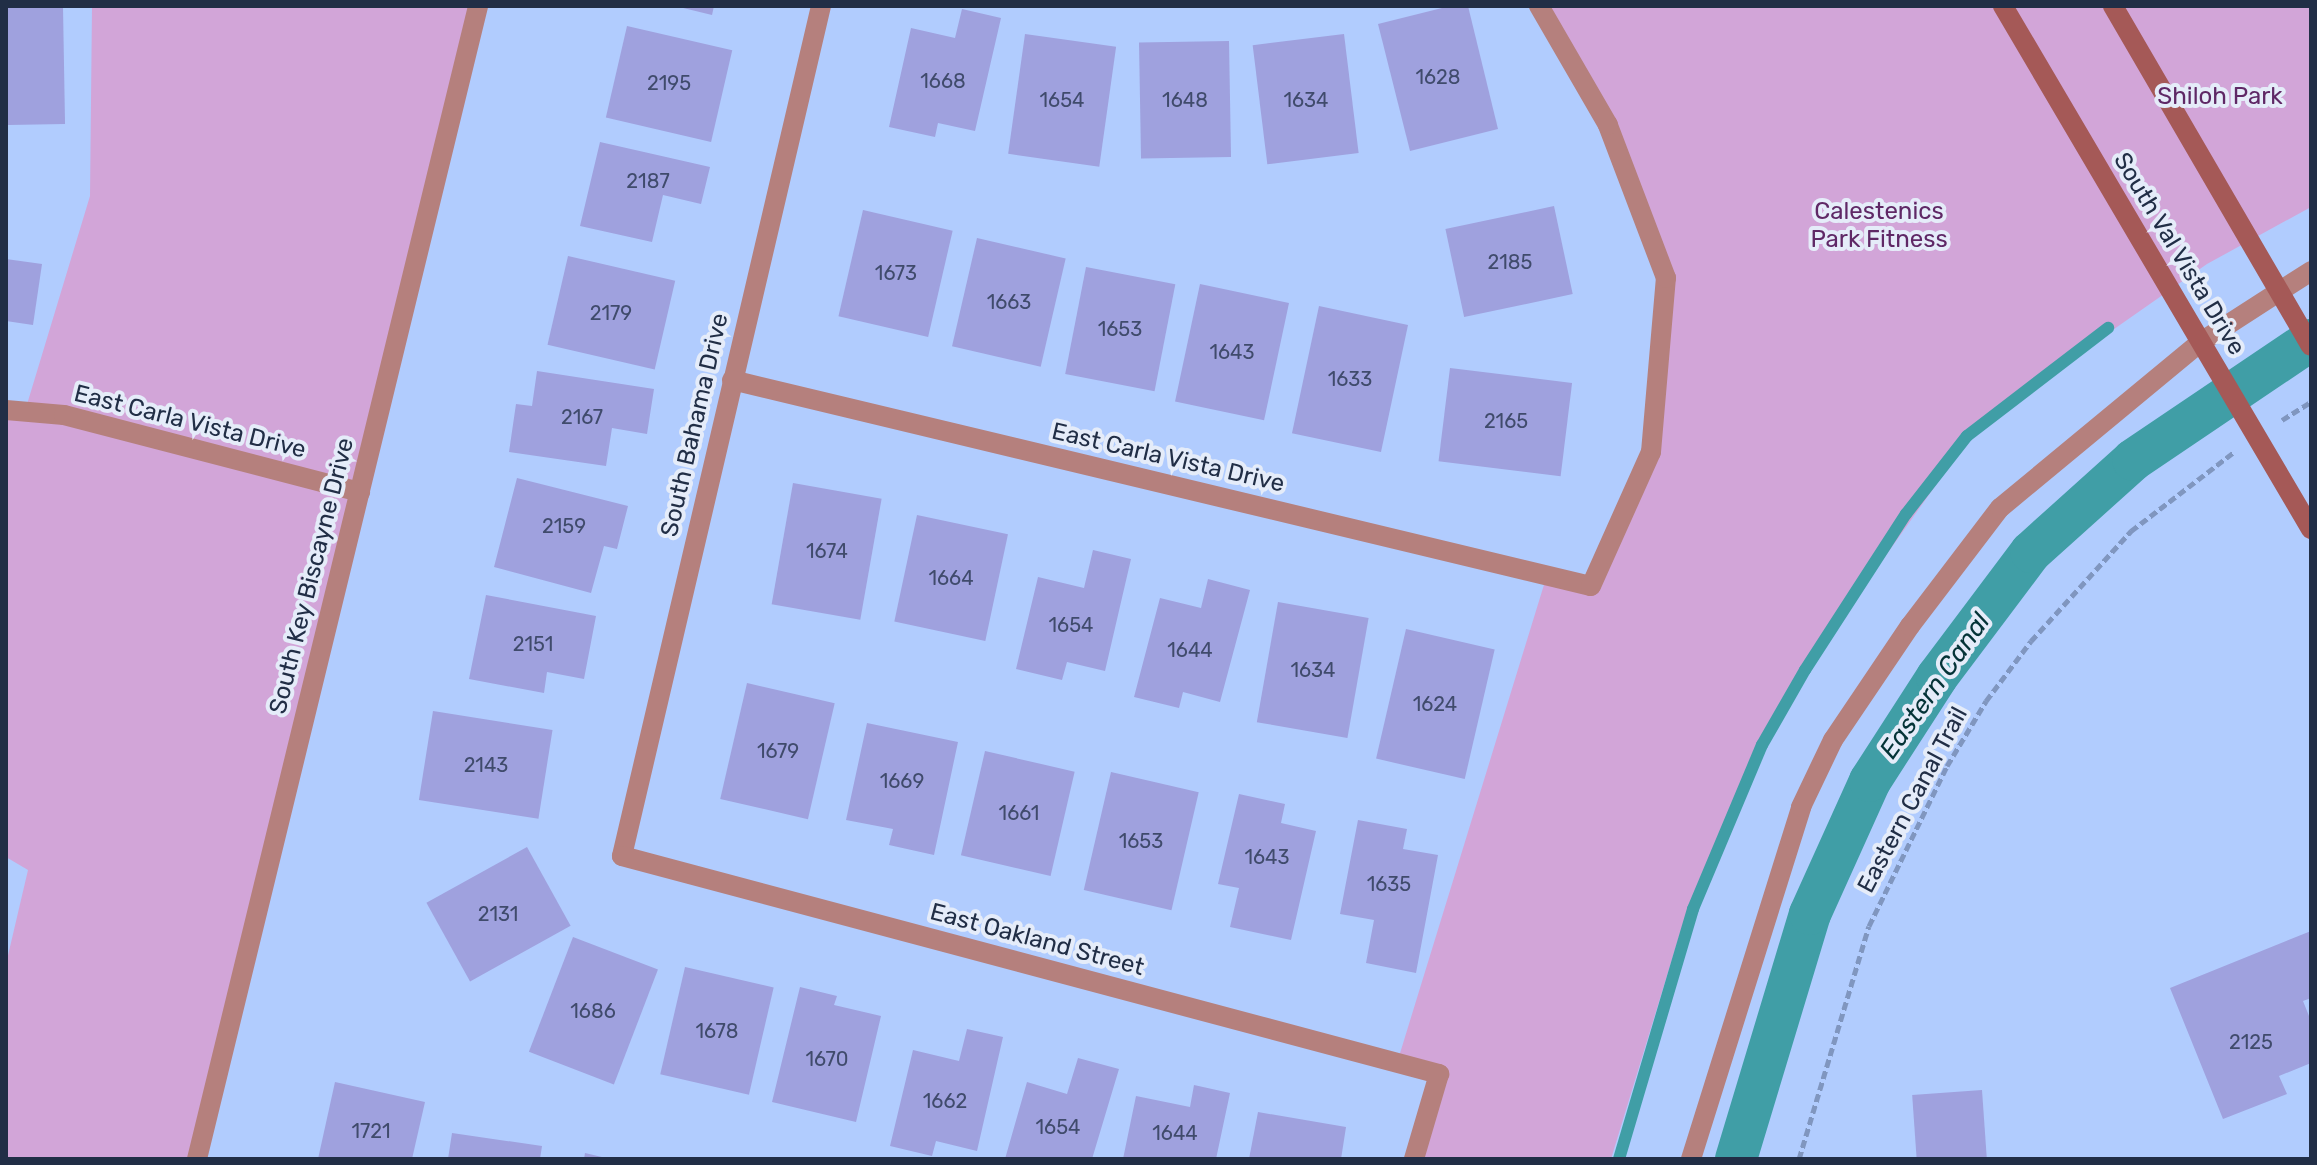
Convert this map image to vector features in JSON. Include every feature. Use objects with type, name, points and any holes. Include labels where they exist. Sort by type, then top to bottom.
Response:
[{"type":"main road","name":"South Val Vista Drive","points":[[2003,6],[2311,529]]},
{"type":"main road","points":[[2113,6],[2311,346]]},
{"type":"street","name":"South Key Biscayne Drive","points":[[197,1159],[478,6]]},
{"type":"street","name":"South Bahama Drive","points":[[622,856],[821,6]]},
{"type":"street","name":"East Carla Vista Drive","points":[[732,380],[1591,586],[1651,452],[1666,278],[1608,125],[1539,6]]},
{"type":"street","points":[[1691,1159],[1770,892],[1801,807],[1833,740],[1910,626],[2000,508],[2201,342],[2279,288],[2311,271]]},
{"type":"street","name":"East Carla Vista Drive","points":[[6,410],[64,415],[360,492]]},
{"type":"street","name":"East Oakland Street","points":[[622,856],[1439,1074],[1414,1159]]},
{"type":"path","name":"Eastern Canal Trail","points":[[1799,1159],[1869,926],[1947,766],[1986,701],[2031,641],[2131,531],[2194,478],[2311,402]]},
{"type":"green space","points":[[92,6],[478,6],[197,1159],[6,1159],[6,964],[28,870],[6,857],[6,410],[25,411],[90,196]]},
{"type":"green space","name":"Calestenics Park Fitness","points":[[1539,6],[2311,6],[2311,207],[2207,264],[1980,423],[1778,707],[1680,933],[1611,1159],[1414,1159],[1439,1075],[1397,1063],[1547,575],[1592,586],[1651,451],[1666,278],[1608,125]]},
{"type":"building","points":[[675,6],[714,6],[712,15]]},
{"type":"building","points":[[1450,6],[1468,6],[1498,129],[1410,151],[1378,24]]},
{"type":"building","points":[[63,7],[65,124],[8,125],[6,8]]},
{"type":"building","points":[[962,9],[1001,18],[975,131],[938,123],[935,137],[889,127],[911,28],[955,38]]},
{"type":"building","points":[[627,26],[732,50],[711,142],[606,118]]},
{"type":"building","points":[[1025,34],[1116,47],[1099,167],[1008,154]]},
{"type":"building","points":[[1344,34],[1359,153],[1267,164],[1253,45]]},
{"type":"building","points":[[1229,41],[1231,157],[1141,159],[1139,43]]},
{"type":"building","points":[[600,142],[710,167],[701,204],[663,195],[652,242],[580,226]]},
{"type":"building","points":[[1554,206],[1573,294],[1464,317],[1445,229]]},
{"type":"building","points":[[863,210],[953,231],[928,337],[838,316]]},
{"type":"building","points":[[977,238],[1066,258],[1041,367],[952,346]]},
{"type":"building","points":[[568,256],[675,281],[655,369],[548,345]]},
{"type":"building","points":[[6,259],[42,264],[33,325],[6,321]]},
{"type":"building","points":[[1086,267],[1175,284],[1155,391],[1065,374]]},
{"type":"building","points":[[1200,284],[1289,303],[1264,420],[1175,401]]},
{"type":"building","points":[[1319,306],[1408,325],[1381,452],[1292,433]]},
{"type":"building","points":[[1450,368],[1572,383],[1561,476],[1439,461]]},
{"type":"building","points":[[537,371],[654,389],[647,434],[612,428],[606,466],[509,452],[516,404],[532,406]]},
{"type":"building","points":[[517,478],[628,506],[617,549],[604,546],[591,593],[494,567]]},
{"type":"building","points":[[793,483],[882,499],[860,620],[772,604]]},
{"type":"building","points":[[917,515],[1008,534],[985,641],[894,622]]},
{"type":"building","points":[[1093,550],[1131,559],[1105,671],[1067,662],[1062,680],[1016,669],[1038,577],[1084,588]]},
{"type":"building","points":[[1208,579],[1250,590],[1220,702],[1183,692],[1179,708],[1134,697],[1160,598],[1201,608]]},
{"type":"building","points":[[486,595],[596,616],[584,679],[547,672],[544,693],[469,679]]},
{"type":"building","points":[[1278,602],[1369,618],[1347,738],[1257,722]]},
{"type":"building","points":[[1406,629],[1495,649],[1465,779],[1376,759]]},
{"type":"building","points":[[747,683],[835,703],[808,819],[720,799]]},
{"type":"building","points":[[433,711],[553,730],[538,819],[419,800]]},
{"type":"building","points":[[867,723],[958,742],[934,855],[889,845],[893,829],[846,820]]},
{"type":"building","points":[[985,751],[1075,772],[1051,876],[961,855]]},
{"type":"building","points":[[1111,772],[1199,792],[1171,910],[1084,890]]},
{"type":"building","points":[[1239,794],[1285,804],[1281,823],[1316,831],[1291,940],[1230,927],[1239,888],[1218,884]]},
{"type":"building","points":[[1358,820],[1407,829],[1403,849],[1438,855],[1416,973],[1366,963],[1374,920],[1340,914]]},
{"type":"building","points":[[527,847],[571,926],[470,981],[426,903]]},
{"type":"building","points":[[2311,931],[2311,998],[2303,1001],[2311,1021],[2311,1063],[2279,1076],[2287,1094],[2223,1119],[2170,988]]},
{"type":"building","points":[[573,937],[658,970],[614,1084],[529,1052]]},
{"type":"building","points":[[685,967],[774,987],[749,1095],[660,1074]]},
{"type":"building","points":[[800,987],[837,996],[834,1005],[881,1016],[856,1122],[772,1102]]},
{"type":"building","points":[[967,1029],[1003,1037],[977,1151],[936,1141],[932,1156],[890,1146],[913,1050],[959,1061]]},
{"type":"building","points":[[1078,1058],[1119,1069],[1092,1159],[1005,1159],[1027,1082],[1067,1094]]},
{"type":"building","points":[[335,1082],[425,1102],[412,1159],[318,1159]]},
{"type":"building","points":[[1194,1085],[1230,1093],[1216,1159],[1123,1159],[1136,1096],[1190,1107]]},
{"type":"building","points":[[1982,1090],[1987,1159],[1917,1159],[1912,1095]]},
{"type":"building","points":[[1258,1112],[1346,1127],[1341,1159],[1249,1159]]},
{"type":"building","points":[[452,1133],[542,1146],[540,1159],[448,1159]]},
{"type":"building","points":[[585,1153],[606,1158],[606,1159],[584,1159]]},
{"type":"waterway","points":[[1619,1159],[1693,909],[1762,745],[1805,670],[1906,514],[1967,436],[2108,328]]},
{"type":"waterway","name":"Eastern Canal","points":[[1736,1159],[1810,914],[1870,781],[1937,677],[2031,552],[2133,460],[2311,340]]},
{"type":"park label","name":"Shiloh Park","points":[[2220,97]]}]
